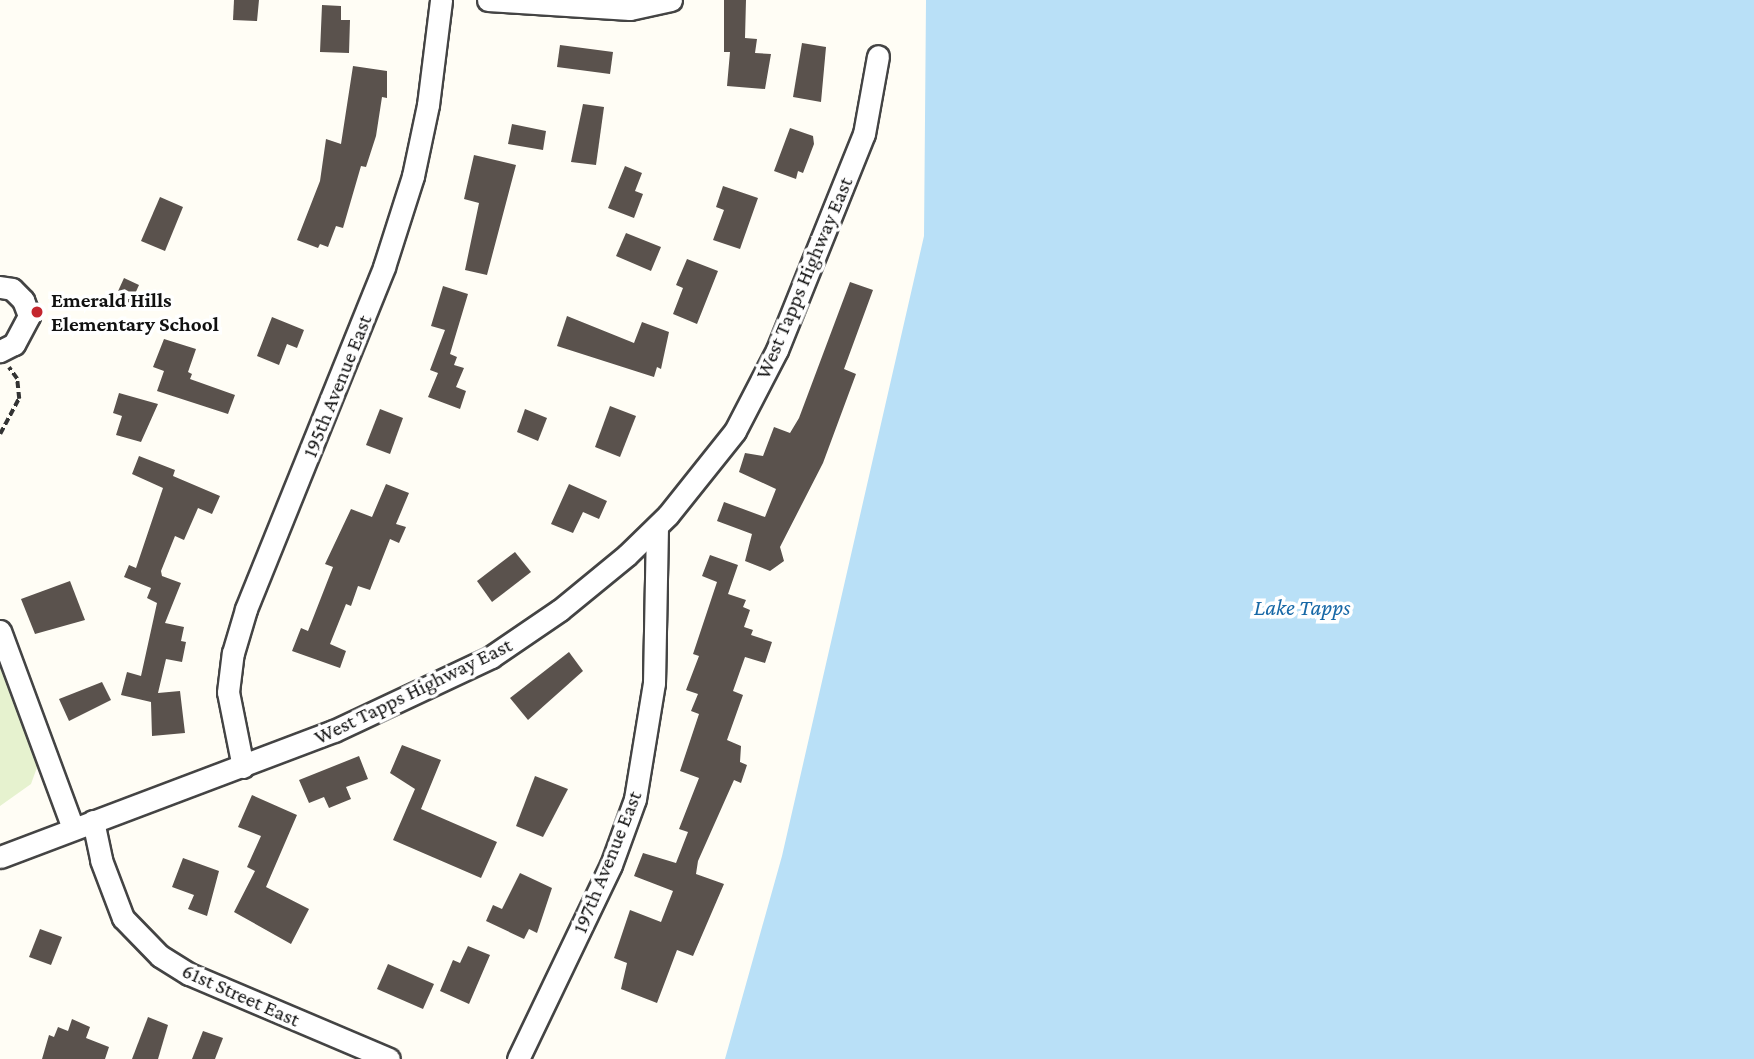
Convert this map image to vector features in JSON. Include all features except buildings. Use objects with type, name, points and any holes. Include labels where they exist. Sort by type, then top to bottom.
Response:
[{"type":"street","name":"195th Avenue East","points":[[243,766],[228,692],[233,653],[246,609],[388,254],[426,117],[441,0]]},
{"type":"street","points":[[488,0],[595,9],[643,8],[671,0]]},
{"type":"street","name":"West Tapps Highway East","points":[[0,857],[334,731],[491,657],[560,610],[657,527],[735,430],[777,350],[859,146],[873,101],[878,56]]},
{"type":"street","points":[[0,287],[12,289],[23,300],[29,316],[14,344],[2,356]]},
{"type":"street","name":"197th Avenue East","points":[[518,1059],[611,864],[635,799],[654,683],[657,527]]},
{"type":"street","name":"61st Street East","points":[[1,634],[101,860],[123,918],[160,956],[189,974],[389,1059]]},
{"type":"path","points":[[0,434],[13,414],[20,388],[2,356]]},
{"type":"green space","points":[[0,661],[39,762],[31,784],[0,806]]},
{"type":"water","name":"Lake Tapps","points":[[926,0],[1754,0],[1754,1059],[725,1059],[782,856],[924,236]]},
{"type":"place","name":"Emerald Hills Elementary School","points":[[37,312]]}]
